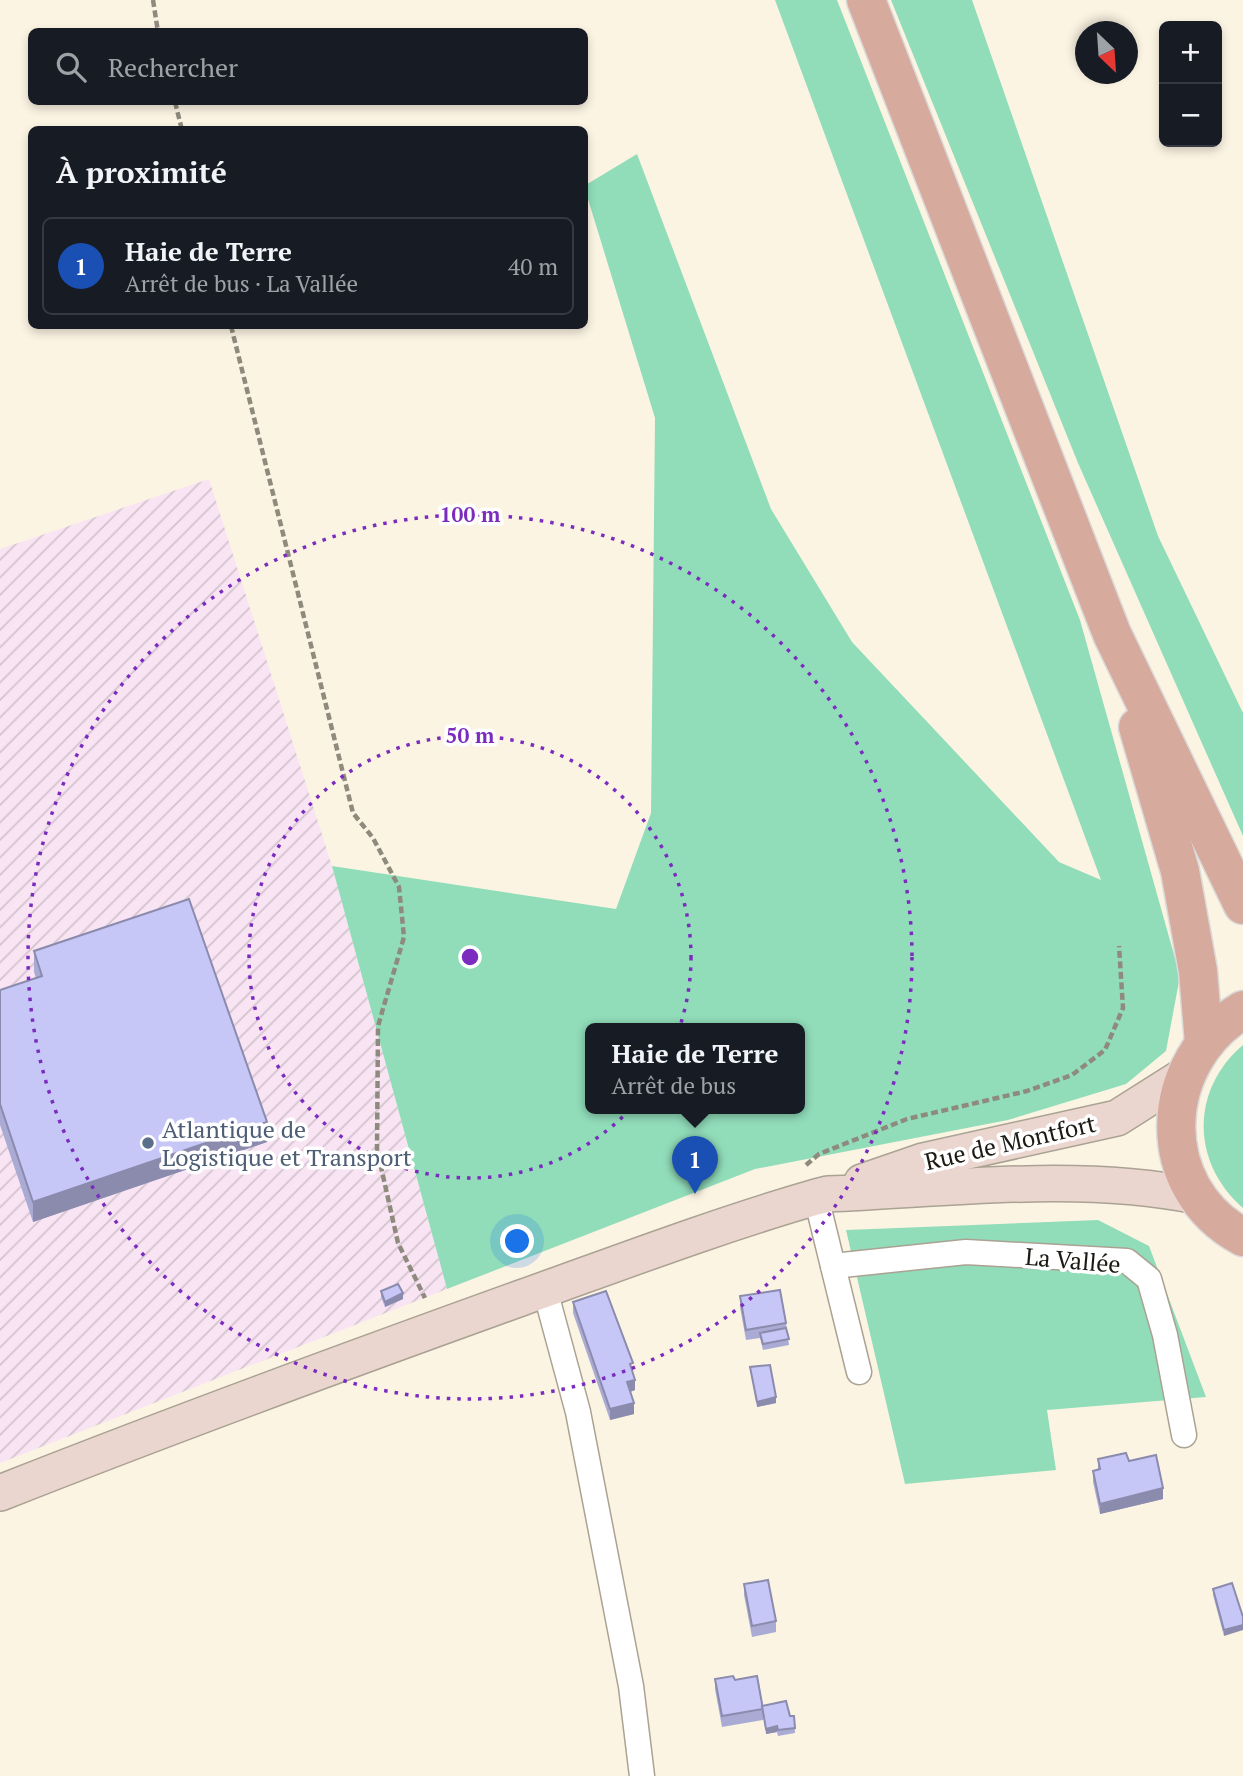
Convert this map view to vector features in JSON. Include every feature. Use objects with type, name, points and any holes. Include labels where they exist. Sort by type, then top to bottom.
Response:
[{"type":"main road","points":[[866,0],[1112,634],[1243,905]]},
{"type":"main road","points":[[1112,634],[1180,871],[1198,971],[1204,1042]]},
{"type":"main road","points":[[1240,1238],[1213,1216],[1198,1196],[1185,1174],[1177,1137],[1178,1100],[1185,1076],[1204,1042],[1227,1020],[1243,1010]]},
{"type":"main road","name":"Rue de Montfort","points":[[814,1187],[1116,1118],[1185,1076]]},
{"type":"main road","points":[[0,1493],[172,1425],[741,1219],[814,1187],[926,1190],[998,1184],[1090,1184],[1198,1196]]},
{"type":"street","points":[[814,1187],[859,1372]]},
{"type":"street","name":"La Vallée","points":[[833,1266],[965,1252],[1127,1261],[1149,1279],[1166,1335],[1184,1435]]},
{"type":"street","points":[[545,1290],[578,1412],[631,1686],[642,1776]]},
{"type":"path","points":[[153,0],[157,28]]},
{"type":"path","points":[[176,105],[181,126]]},
{"type":"path","points":[[232,329],[353,813],[373,838],[399,887],[404,937],[378,1026],[377,1149],[398,1242],[440,1327]]},
{"type":"path","points":[[814,1187],[819,1154],[907,1119],[1027,1091],[1072,1075],[1105,1050],[1123,1008],[1119,946]]},
{"type":"shaded area","points":[[209,479],[332,866],[447,1289],[0,1463],[0,549]]},
{"type":"green space","points":[[775,0],[837,0],[1080,620],[1180,976],[1166,1051],[1126,1084],[1008,1120],[755,1169],[447,1289],[332,866],[616,909],[651,813],[655,418],[588,199],[588,184],[637,154],[771,509],[852,642],[1059,862],[1101,880]]},
{"type":"green space","points":[[891,0],[972,0],[1158,536],[1243,713],[1243,836],[1078,463]]},
{"type":"green space","points":[[1243,1045],[1243,1208],[1226,1190],[1214,1170],[1206,1149],[1204,1126],[1206,1104],[1213,1083],[1226,1063]]},
{"type":"green space","points":[[1098,1220],[1149,1246],[1206,1397],[1047,1410],[1056,1470],[905,1484],[846,1230]]},
{"type":"building","points":[[189,899],[267,1122],[33,1202],[0,1104],[0,990],[42,976],[34,951]]},
{"type":"building","points":[[398,1284],[403,1293],[385,1302],[381,1291]]},
{"type":"building","points":[[780,1290],[786,1323],[746,1330],[740,1296]]},
{"type":"building","points":[[606,1291],[633,1363],[630,1364],[635,1380],[627,1382],[634,1403],[610,1409],[573,1302]]},
{"type":"building","points":[[786,1328],[789,1339],[763,1344],[760,1333]]},
{"type":"building","points":[[770,1365],[776,1397],[757,1402],[750,1367]]},
{"type":"building","points":[[1126,1453],[1129,1461],[1156,1455],[1163,1488],[1100,1504],[1093,1471],[1100,1469],[1098,1459]]},
{"type":"building","points":[[768,1580],[776,1621],[752,1626],[744,1584]]},
{"type":"building","points":[[1232,1583],[1243,1625],[1224,1630],[1213,1589]]},
{"type":"building","points":[[733,1676],[735,1680],[757,1676],[763,1709],[722,1716],[715,1679]]},
{"type":"building","points":[[786,1701],[790,1716],[794,1716],[795,1728],[778,1730],[777,1726],[766,1729],[762,1706]]},
{"type":"place","name":"Atlantique de Logistique et Transport","points":[[148,1143]]},
{"type":"place","name":"Haie de Terre","points":[[695,1194]]}]
